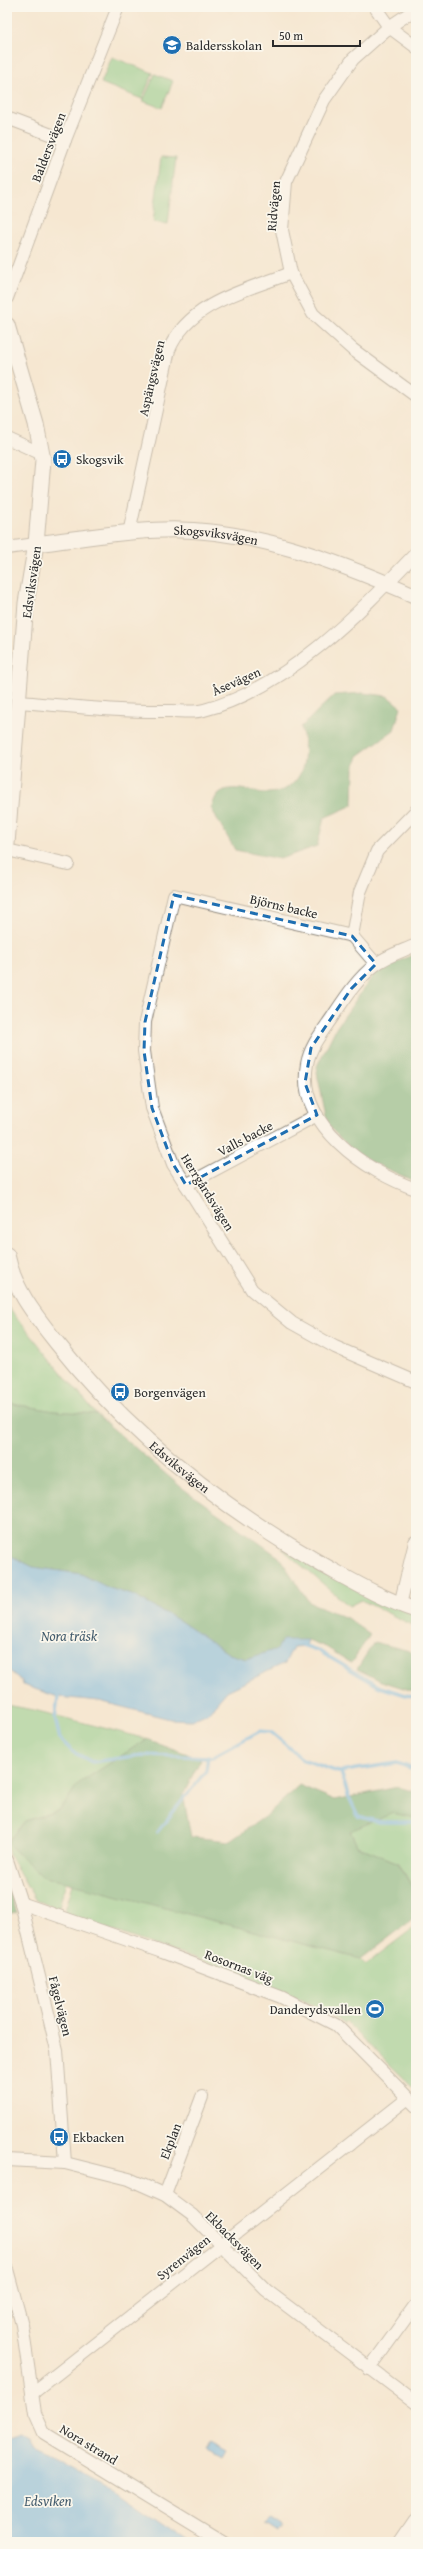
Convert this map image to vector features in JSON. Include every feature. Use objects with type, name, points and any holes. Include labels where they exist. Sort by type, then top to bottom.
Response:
[{"type":"street","name":"Baldersvägen","points":[[7,298],[118,7]]},
{"type":"street","points":[[374,7],[389,27],[416,47]]},
{"type":"street","name":"Ridvägen","points":[[416,10],[389,27],[353,59],[324,100],[286,182],[282,230],[291,274],[313,314],[352,349],[416,396]]},
{"type":"street","points":[[7,118],[66,140]]},
{"type":"street","name":"Aspängsvägen","points":[[129,533],[170,350],[176,334],[215,301],[291,274]]},
{"type":"street","name":"Edsviksvägen","points":[[7,325],[36,424],[42,454],[41,497],[36,544],[26,603],[19,702],[7,824],[7,844]]},
{"type":"street","points":[[7,438],[42,454]]},
{"type":"street","name":"Skogsviksvägen","points":[[7,548],[164,530],[248,538],[313,555],[416,596]]},
{"type":"street","name":"Åsevägen","points":[[19,702],[144,712],[203,710],[265,686],[329,636],[387,584],[416,553]]},
{"type":"street","points":[[376,964],[352,936],[360,892],[377,851],[416,811]]},
{"type":"street","points":[[7,850],[68,864]]},
{"type":"street","name":"Björns backe","points":[[174,895],[352,936]]},
{"type":"street","name":"Herrgårdsvägen","points":[[174,895],[144,1022],[144,1052],[152,1108],[173,1164],[252,1290],[292,1323],[328,1343],[416,1382]]},
{"type":"street","points":[[416,945],[376,964],[351,989],[311,1048],[305,1083],[311,1103],[322,1124],[348,1150],[372,1167],[416,1189]]},
{"type":"street","name":"Valls backe","points":[[186,1185],[317,1115]]},
{"type":"street","name":"Edsviksvägen","points":[[7,1255],[12,1289],[84,1377],[152,1445],[218,1497],[298,1551],[349,1580],[400,1605],[416,1610]]},
{"type":"street","points":[[400,1605],[415,1542]]},
{"type":"street","name":"Fågelvägen","points":[[7,1860],[21,1903],[57,2050],[65,2163]]},
{"type":"street","name":"Rosornas väg","points":[[21,1903],[162,1952],[274,1994],[330,2021],[336,2025],[411,2102]]},
{"type":"street","name":"Ekplan","points":[[164,2195],[202,2097]]},
{"type":"street","name":"Syrenvägen","points":[[34,2392],[221,2245],[411,2102]]},
{"type":"street","name":"Ekbacksvägen","points":[[7,2160],[65,2163],[129,2179],[164,2195],[192,2215],[266,2290],[416,2403]]},
{"type":"street","name":"Nora strand","points":[[7,2269],[16,2295],[34,2392],[35,2413],[44,2433],[223,2542]]},
{"type":"street","points":[[369,2369],[416,2304]]},
{"type":"street","points":[[401,2542],[416,2520]]},
{"type":"highlighted area","points":[[174,895],[352,936],[376,964],[351,989],[311,1048],[305,1083],[317,1115],[186,1185],[173,1164],[152,1108],[144,1051],[145,1022]]},
{"type":"green space","points":[[112,57],[153,73],[142,99],[101,83]]},
{"type":"green space","points":[[155,74],[173,81],[162,108],[143,101]]},
{"type":"green space","points":[[161,157],[176,158],[168,224],[153,222]]},
{"type":"green space","points":[[363,693],[387,696],[401,707],[394,730],[358,756],[354,769],[353,805],[324,818],[317,846],[280,859],[235,850],[211,808],[217,795],[229,789],[243,789],[269,793],[281,790],[291,785],[302,769],[304,759],[305,749],[301,727],[334,695]]},
{"type":"green space","points":[[416,953],[416,1182],[358,1156],[328,1126],[316,1068],[336,1028],[374,974]]},
{"type":"green space","points":[[7,1306],[96,1414],[54,1411],[7,1403]]},
{"type":"green space","points":[[7,1403],[54,1411],[96,1414],[181,1487],[279,1557],[309,1602],[347,1618],[370,1635],[351,1663],[326,1647],[308,1640],[246,1659],[229,1654],[180,1621],[132,1595],[109,1588],[81,1574],[33,1567],[7,1554]]},
{"type":"green space","points":[[281,1548],[416,1616],[416,1627],[361,1600],[349,1606]]},
{"type":"green space","points":[[374,1642],[410,1651],[416,1657],[416,1692],[381,1681],[357,1669]]},
{"type":"green space","points":[[7,1705],[34,1710],[147,1739],[78,1784],[60,1810],[25,1821],[7,1842]]},
{"type":"green space","points":[[147,1739],[201,1759],[183,1794],[191,1837],[230,1841],[267,1815],[299,1785],[335,1800],[398,1787],[416,1792],[416,1818],[393,1813],[350,1831],[357,1846],[398,1863],[416,1894],[416,1917],[361,1959],[42,1876],[7,1843],[25,1821],[60,1810],[78,1784]]},
{"type":"green space","points":[[393,1813],[416,1818],[416,1894],[399,1863],[357,1846],[350,1830]]},
{"type":"green space","points":[[7,1843],[42,1876],[66,1882],[58,1910],[35,1899],[9,1855]]},
{"type":"green space","points":[[73,1884],[361,1959],[366,1964],[416,1926],[416,2090],[346,2022],[343,2024],[323,2009],[244,1976],[64,1914]]},
{"type":"green space","points":[[7,1887],[17,1912],[7,1914]]},
{"type":"water","name":"Nora träsk","points":[[7,1554],[33,1567],[81,1574],[109,1588],[132,1595],[180,1621],[229,1654],[246,1659],[277,1649],[282,1640],[308,1640],[306,1646],[293,1647],[285,1663],[227,1691],[208,1713],[192,1720],[170,1719],[99,1701],[58,1697],[23,1685],[22,1681],[7,1669]]},
{"type":"water","name":"Edsviken","points":[[20,2434],[30,2439],[32,2447],[56,2458],[119,2494],[189,2542],[7,2542],[7,2438]]},
{"type":"water","points":[[211,2442],[225,2450],[221,2457],[207,2449]]},
{"type":"water","points":[[269,2519],[281,2527],[277,2532],[265,2524]]},
{"type":"waterway","points":[[302,1645],[317,1650],[380,1687],[416,1698]]},
{"type":"waterway","points":[[58,1697],[55,1718],[60,1739],[73,1752],[92,1762],[142,1755],[212,1757],[260,1731],[271,1732],[302,1759],[338,1772],[397,1763],[416,1770]]},
{"type":"waterway","points":[[157,1832],[206,1771],[208,1756]]},
{"type":"waterway","points":[[341,1772],[348,1795],[358,1816],[379,1822],[416,1822]]},
{"type":"place","name":"Baldersskolan","points":[[172,45]]},
{"type":"place","name":"Skogsvik","points":[[62,459]]},
{"type":"place","name":"Borgenvägen","points":[[120,1392]]},
{"type":"place","name":"Danderydsvallen","points":[[375,2009]]},
{"type":"place","name":"Ekbacken","points":[[59,2137]]}]
